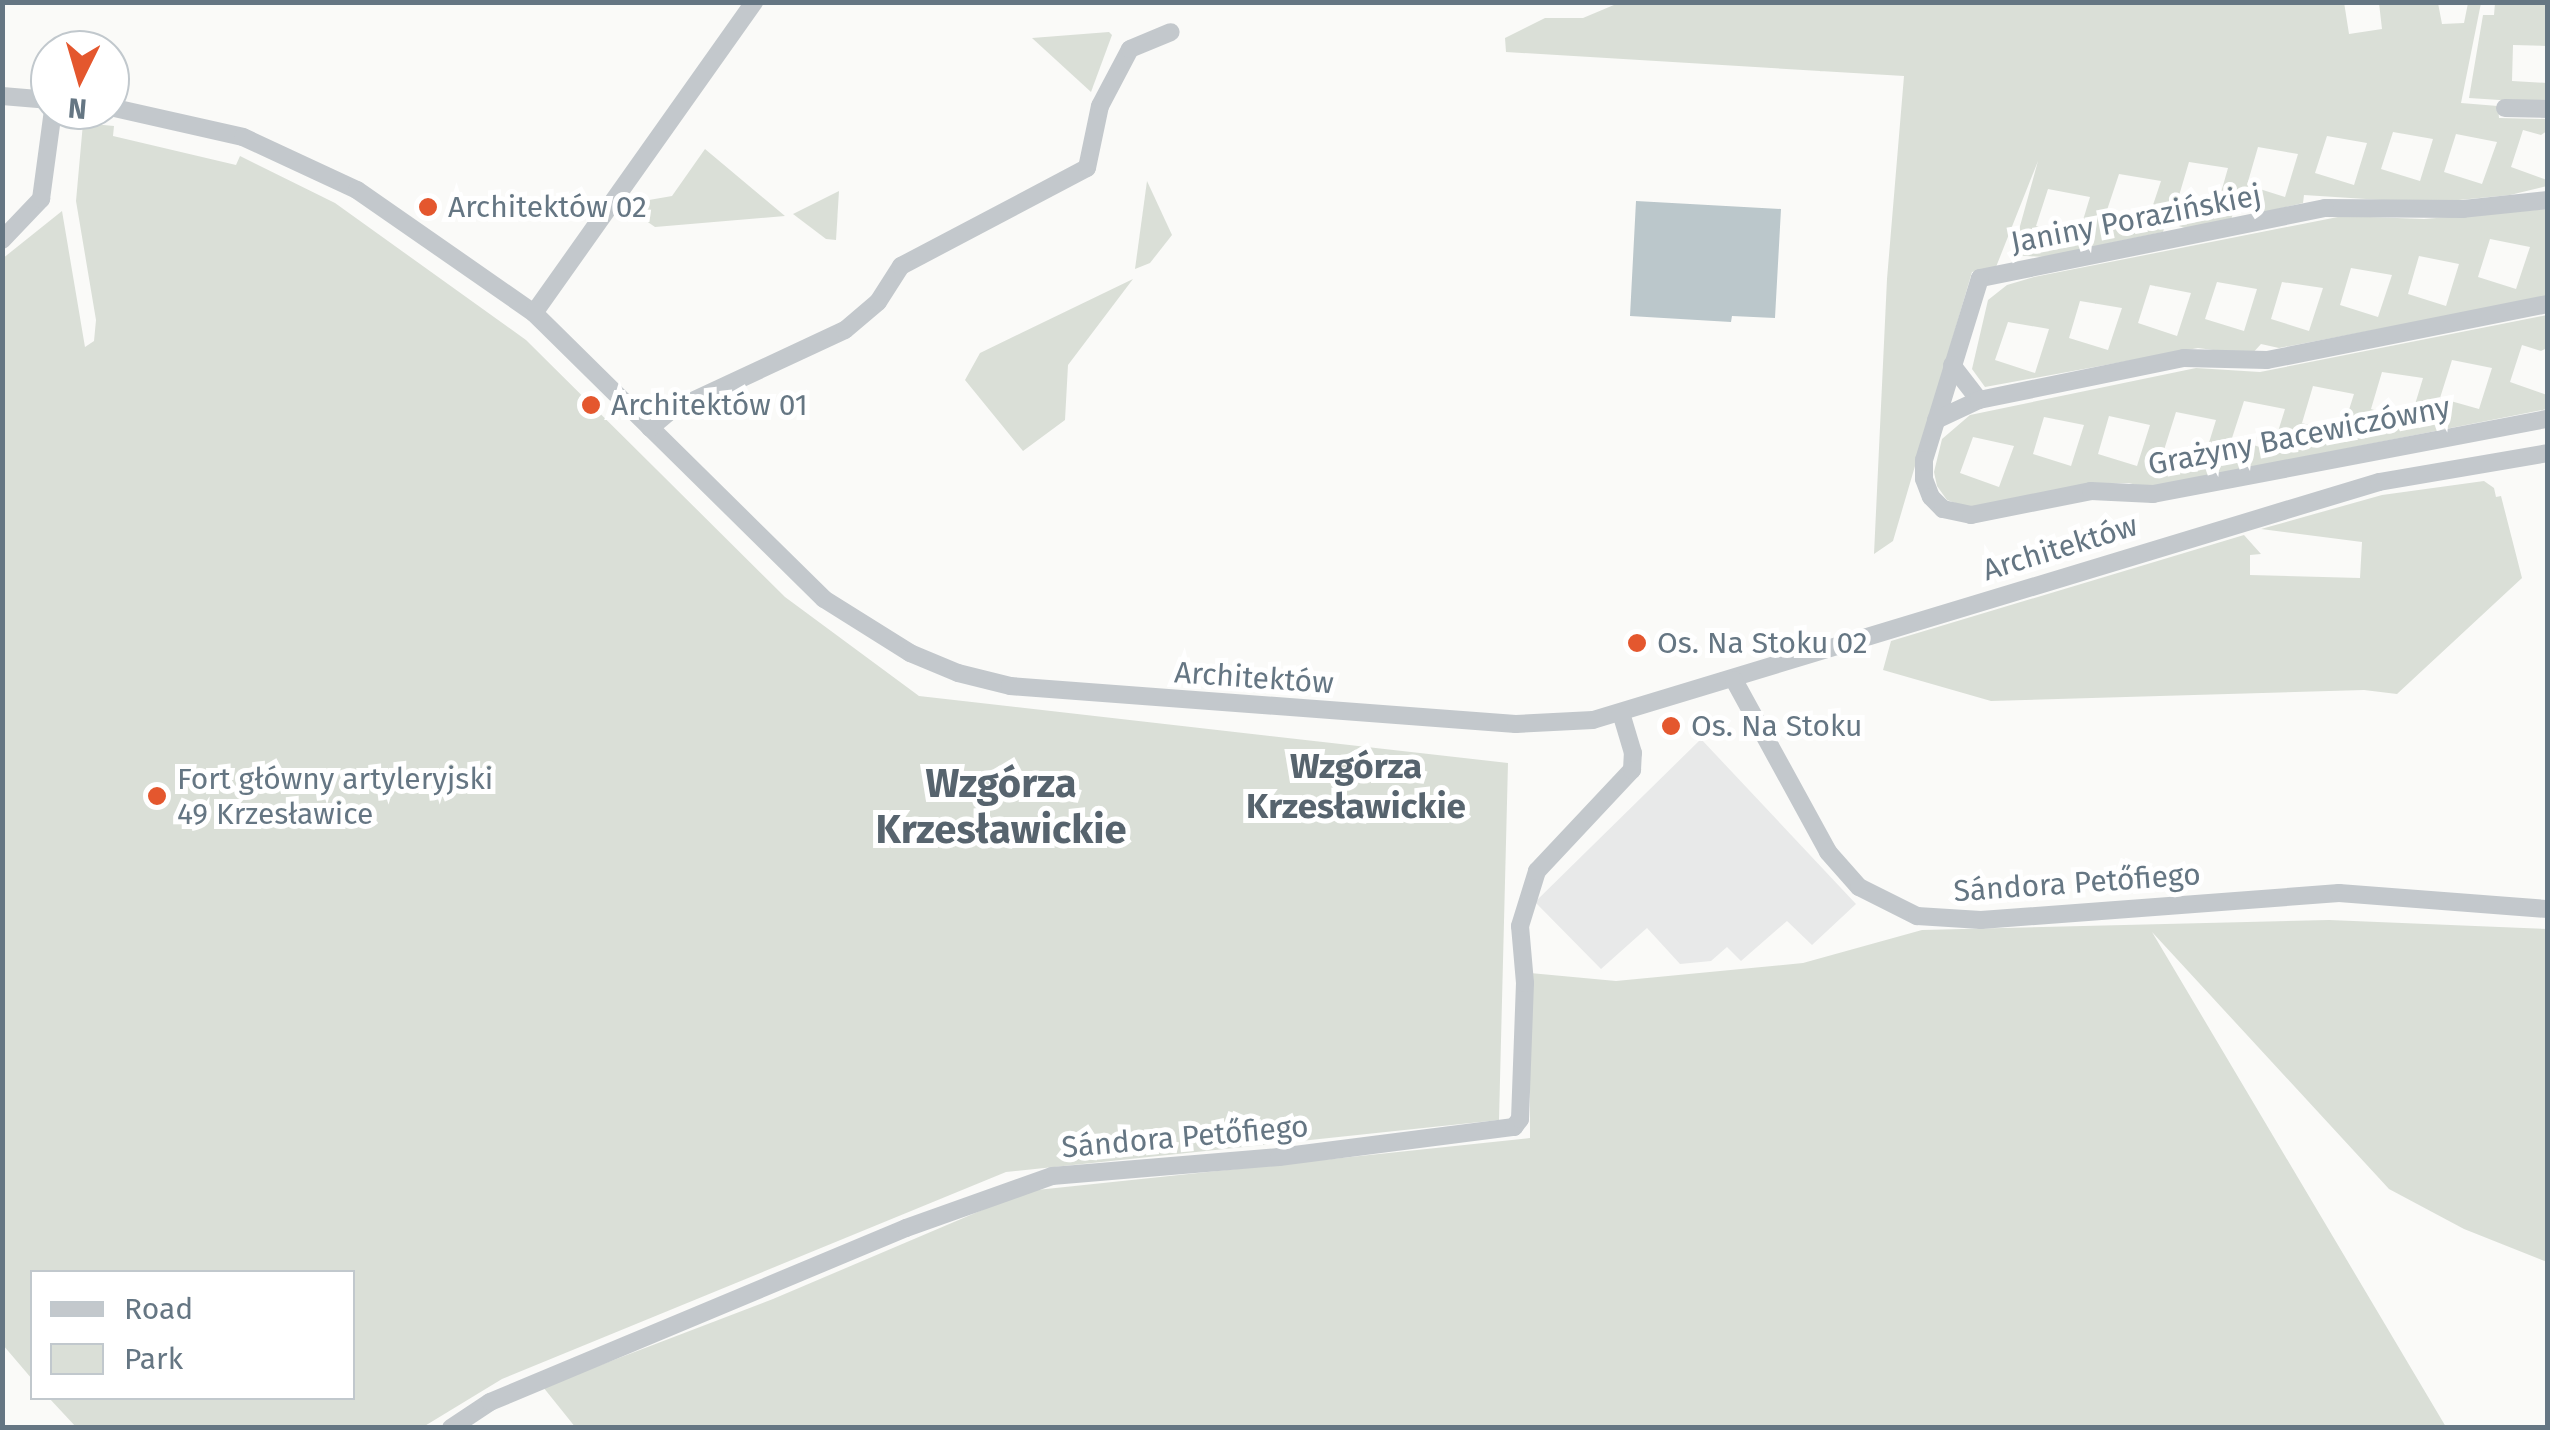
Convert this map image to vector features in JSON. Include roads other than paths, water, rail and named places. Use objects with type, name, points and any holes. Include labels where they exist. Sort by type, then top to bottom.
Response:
[{"type":"street","points":[[534,313],[744,6]]},
{"type":"street","points":[[650,428],[669,412],[845,330],[878,302],[901,266],[1087,168],[1100,106],[1130,49],[1171,32]]},
{"type":"street","points":[[2,96],[30,98]]},
{"type":"street","points":[[2506,108],[2548,109]]},
{"type":"street","name":"Architektów","points":[[130,111],[243,136],[319,169],[414,227],[534,313],[824,599],[890,643],[958,673],[1038,689],[1516,724],[1566,724],[1621,713],[1734,680],[1784,659],[2379,482],[2548,453]]},
{"type":"street","points":[[2,240],[41,199],[50,130]]},
{"type":"street","name":"Janiny Porazińskiej","points":[[1944,510],[1931,497],[1924,479],[1924,460],[1980,278],[2325,208],[2463,209],[2548,200]]},
{"type":"street","points":[[1936,420],[1979,400],[2184,358],[2267,360],[2548,304]]},
{"type":"street","points":[[1952,365],[1979,400]]},
{"type":"street","name":"Grażyny Bacewiczówny","points":[[1944,510],[1972,515],[2091,491],[2152,494],[2548,419]]},
{"type":"street","name":"Sándora Petőfiego","points":[[1734,680],[1828,852],[1859,887],[1916,916],[1981,920],[2339,894],[2548,909]]},
{"type":"street","name":"Sándora Petőfiego","points":[[451,1428],[490,1402],[924,1220],[1052,1176],[1279,1157],[1514,1128],[1520,1119],[1524,1002],[1520,926],[1537,871],[1632,770],[1633,752],[1621,713]]},
{"type":"place","name":"Architektów 02","points":[[428,207]]},
{"type":"place","name":"Architektów 01","points":[[591,405]]},
{"type":"place","name":"Os. Na Stoku 02","points":[[1637,643]]},
{"type":"place","name":"Os. Na Stoku","points":[[1671,726]]},
{"type":"place","name":"Fort główny artyleryjski 49 Krzesławice","points":[[157,796]]},
{"type":"district","name":"Wzgórza Krzesławickie","points":[[1356,786]]},
{"type":"district","name":"Wzgórza Krzesławickie","points":[[1001,807]]}]
